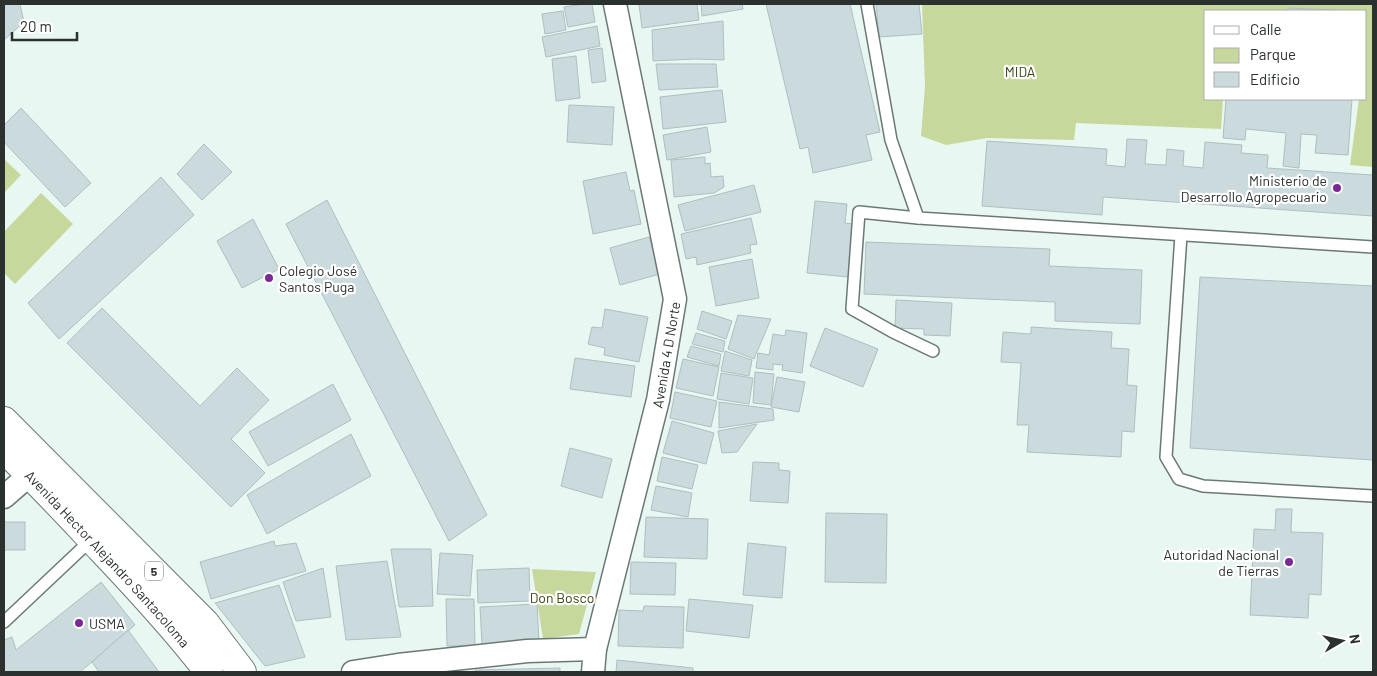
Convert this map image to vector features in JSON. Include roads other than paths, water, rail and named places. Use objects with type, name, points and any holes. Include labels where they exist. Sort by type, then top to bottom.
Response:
[{"type":"main road","name":"Avenida Hector Alejandro Santacoloma","points":[[4,421],[37,468],[92,539],[182,637],[210,672]]},
{"type":"main road","name":"Avenida Hector Alejandro Santacoloma","points":[[4,449],[37,468],[205,623],[242,672]]},
{"type":"street","name":"Avenida 4 D Norte","points":[[593,672],[595,649],[658,400],[675,298],[615,4]]},
{"type":"street","points":[[4,497],[37,468]]},
{"type":"street","points":[[353,672],[527,650],[595,649]]},
{"type":"lane","points":[[868,4],[891,140],[918,218]]},
{"type":"lane","points":[[933,351],[893,332],[852,309],[859,212],[918,218],[1373,247]]},
{"type":"lane","points":[[1181,235],[1166,457],[1179,479],[1204,486],[1373,496]]},
{"type":"lane","points":[[4,622],[92,539]]},
{"type":"place","name":"Ministerio de Desarrollo Agropecuario","points":[[1337,188]]},
{"type":"place","name":"Colegio José Santos Puga","points":[[269,278]]},
{"type":"place","name":"Autoridad Nacional de Tierras","points":[[1289,562]]},
{"type":"place","name":"USMA","points":[[79,623]]},
{"type":"park label","name":"MIDA","points":[[1020,71]]},
{"type":"park label","name":"Don Bosco","points":[[562,597]]}]
